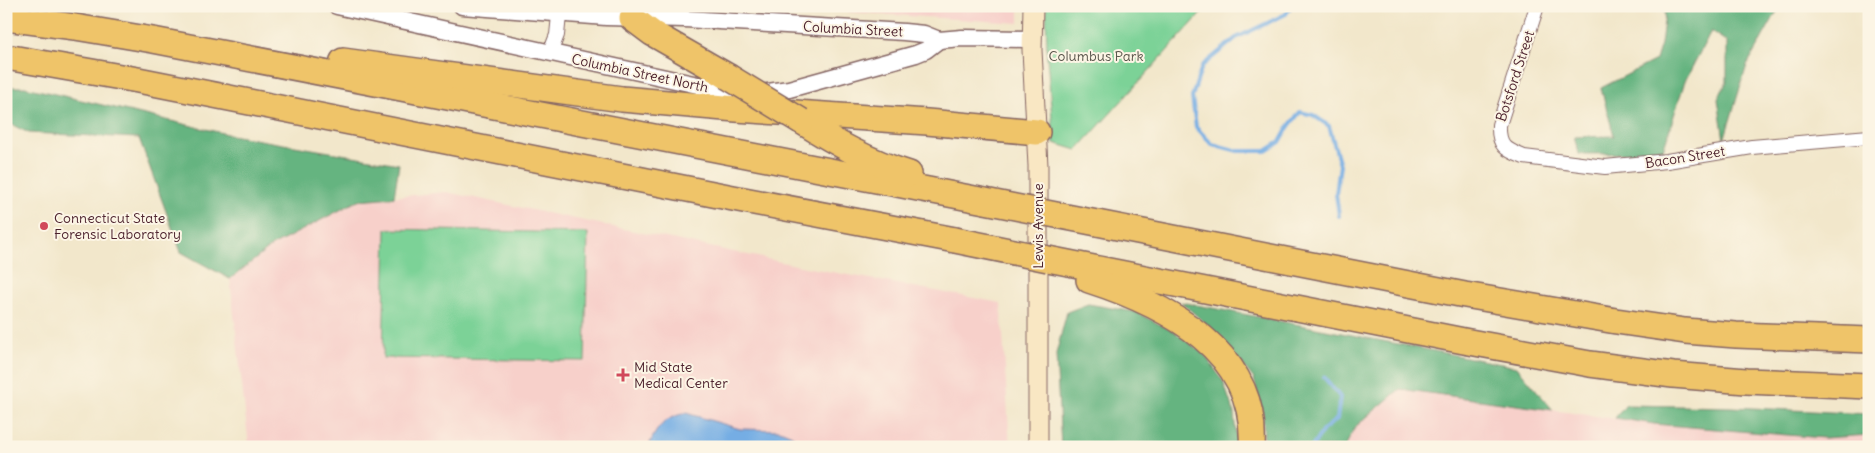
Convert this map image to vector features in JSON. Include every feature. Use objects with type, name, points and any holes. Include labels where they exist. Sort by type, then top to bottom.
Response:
[{"type":"highway","points":[[6,18],[101,31],[215,52],[632,132],[800,167],[980,198],[1449,292],[1624,322],[1736,335],[1869,340]]},
{"type":"highway","points":[[632,18],[652,33],[845,148],[877,163],[908,174],[962,187],[980,198]]},
{"type":"highway","points":[[215,52],[248,47],[622,99],[1037,132]]},
{"type":"highway","points":[[10,59],[138,80],[955,240],[1048,259],[1063,273],[1097,276],[1590,364],[1673,375],[1746,381],[1869,386]]},
{"type":"highway","points":[[1097,276],[1164,311],[1194,330],[1217,351],[1236,374],[1247,399],[1251,418],[1252,447]]},
{"type":"main road","name":"Lewis Avenue","points":[[1033,6],[1032,40],[1038,166],[1038,447]]},
{"type":"street","name":"Columbia Street North","points":[[337,6],[725,92],[755,94],[805,85],[910,55],[926,50],[939,40]]},
{"type":"street","name":"Columbia Street","points":[[462,6],[560,10],[632,18],[685,19],[904,32],[924,34],[939,40],[962,38],[1032,40]]},
{"type":"street","name":"Botsford Street","points":[[1503,146],[1498,136],[1499,125],[1537,6]]},
{"type":"street","points":[[550,53],[557,35],[560,10]]},
{"type":"street","name":"Bacon Street","points":[[1503,146],[1524,157],[1605,167],[1667,161],[1752,146],[1869,137]]},
{"type":"shaded area","points":[[754,6],[1019,6],[1019,23]]},
{"type":"shaded area","name":"Mid State Medical Center","points":[[446,192],[805,267],[1001,303],[1010,447],[249,447],[230,279],[272,246],[359,200]]},
{"type":"shaded area","points":[[1400,389],[1654,424],[1824,438],[1869,435],[1869,447],[1345,447],[1355,427]]},
{"type":"green space","name":"Columbus Park","points":[[1046,6],[1208,6],[1077,150],[1054,143],[1047,57]]},
{"type":"green space","points":[[1666,6],[1780,6],[1747,65],[1724,140],[1718,99],[1727,81],[1727,42],[1711,31],[1685,81],[1662,153],[1579,154],[1574,137],[1614,136],[1601,88],[1656,60],[1661,44]]},
{"type":"green space","points":[[6,87],[25,87],[231,135],[399,164],[394,197],[359,200],[272,246],[230,279],[181,252],[139,138],[29,133],[6,122]]},
{"type":"green space","points":[[386,229],[588,233],[585,361],[383,358]]},
{"type":"green space","points":[[1181,302],[1517,367],[1553,410],[1400,389],[1355,427],[1345,447],[1264,447],[1263,414],[1254,379],[1220,336]]},
{"type":"green space","points":[[1088,304],[1136,312],[1176,333],[1205,355],[1223,381],[1234,413],[1237,447],[1061,447],[1056,354],[1067,312]]},
{"type":"green space","points":[[1626,405],[1733,407],[1869,414],[1869,435],[1824,438],[1654,424],[1615,418]]},
{"type":"water","points":[[686,413],[740,429],[780,430],[792,435],[799,447],[648,447],[662,424],[678,415]]},
{"type":"waterway","points":[[1291,6],[1286,14],[1236,38],[1202,66],[1192,97],[1196,127],[1212,144],[1238,151],[1266,151],[1280,142],[1300,112],[1313,115],[1329,126],[1340,165],[1336,194],[1339,216]]},
{"type":"waterway","points":[[1312,447],[1323,430],[1337,419],[1340,397],[1324,377]]},
{"type":"place","name":"Connecticut State Forensic Laboratory","points":[[44,226]]},
{"type":"place","name":"Mid State Medical Center","points":[[623,375]]}]
